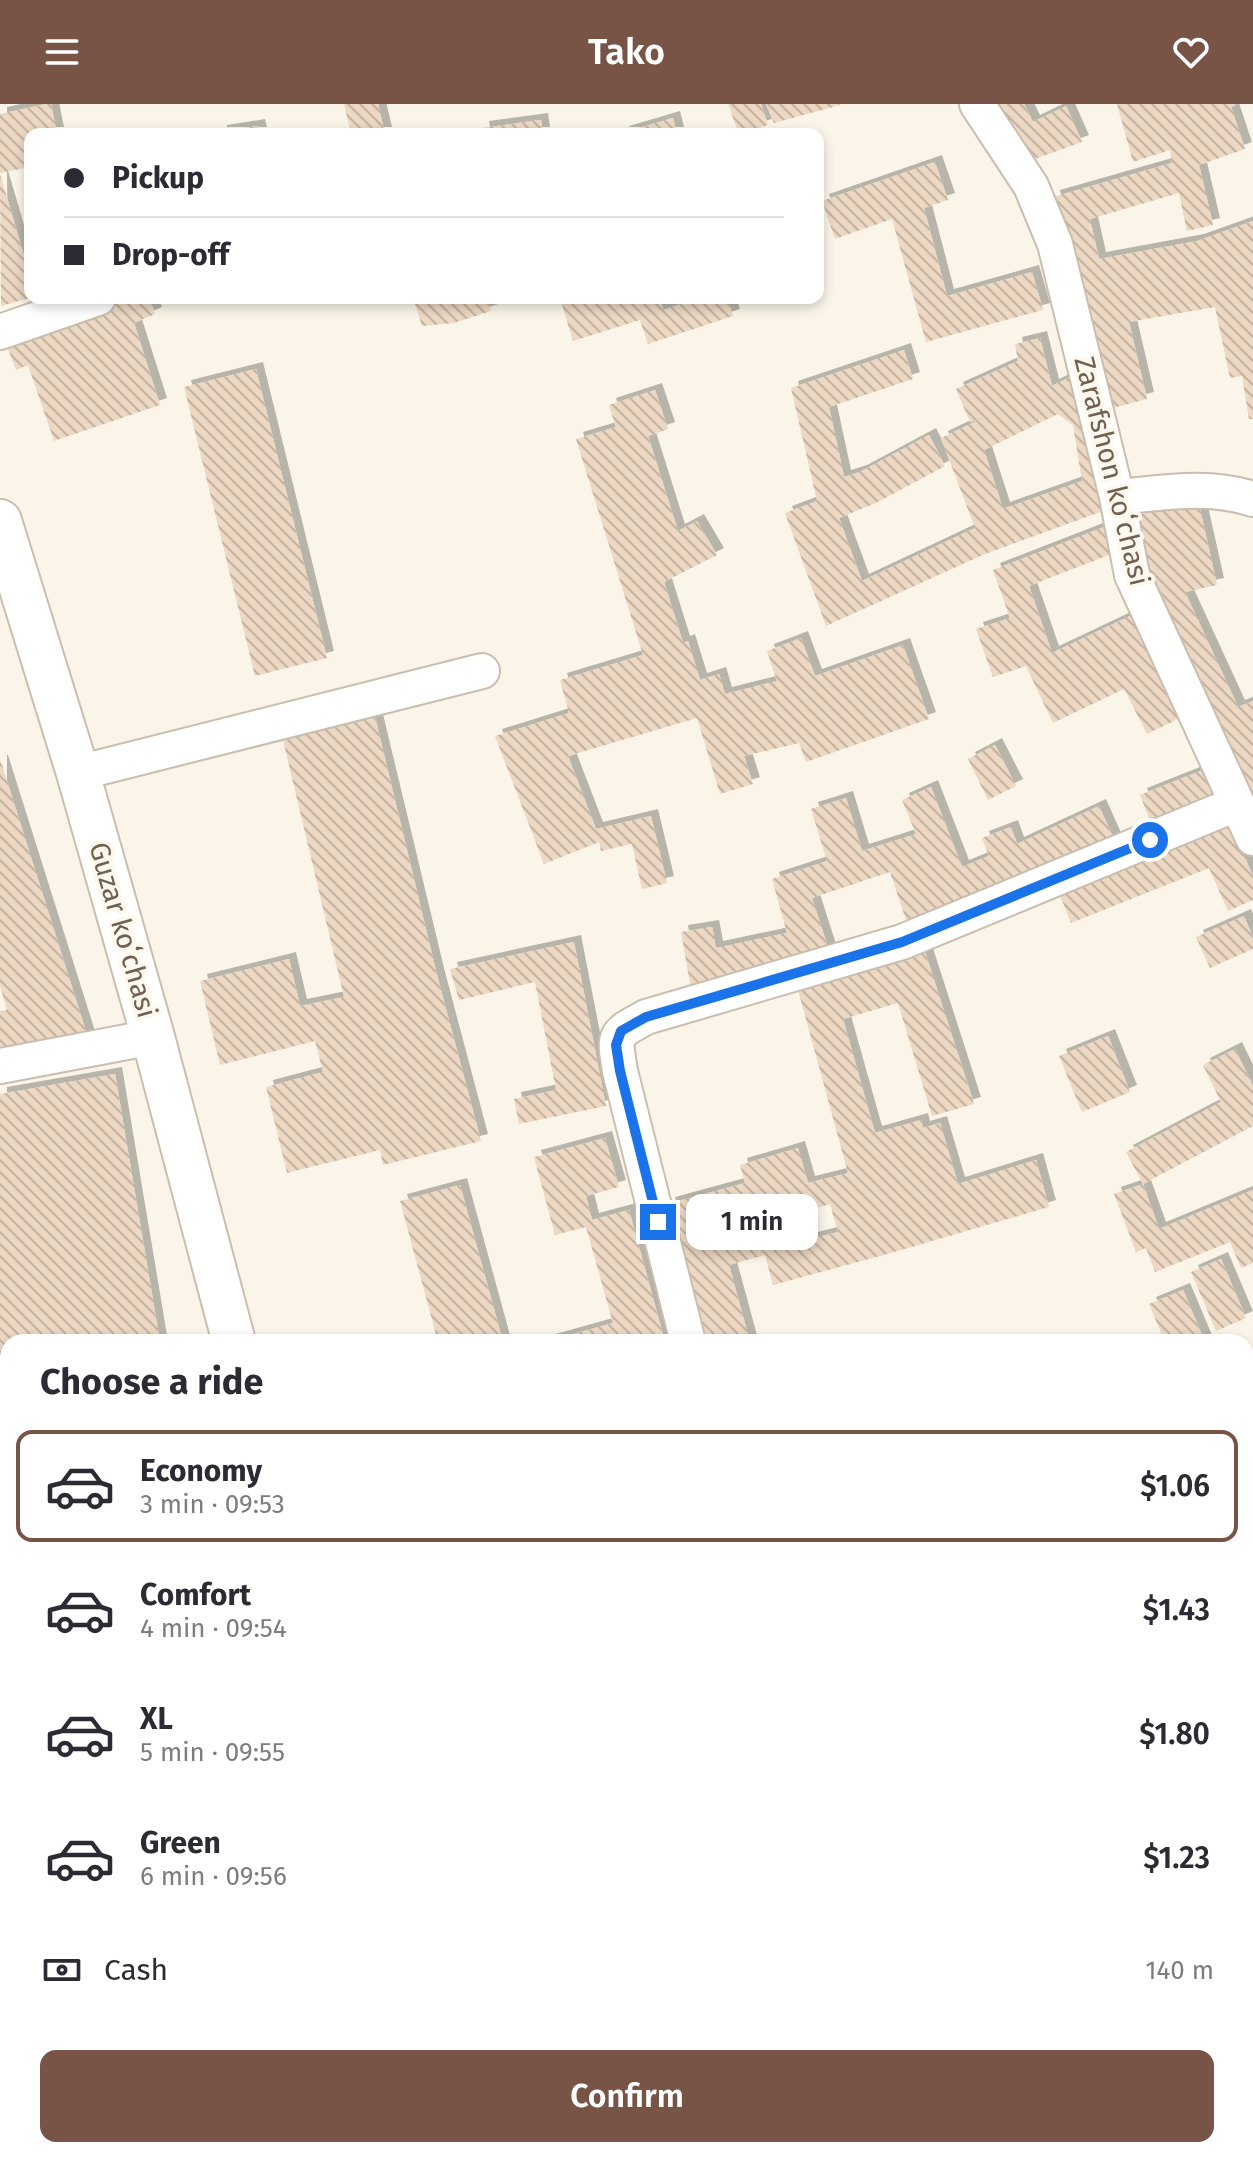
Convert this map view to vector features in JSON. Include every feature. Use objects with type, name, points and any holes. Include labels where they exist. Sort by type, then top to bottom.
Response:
[{"type":"street","name":"Zarafshon koʻchasi","points":[[977,104],[1031,186],[1055,244],[1117,497],[1132,575],[1253,838]]},
{"type":"street","points":[[0,332],[81,304]]},
{"type":"street","points":[[1117,497],[1203,489],[1232,492],[1253,499]]},
{"type":"street","name":"Guzar koʻchasi","points":[[0,521],[78,773],[153,1037],[232,1334]]},
{"type":"street","points":[[78,773],[482,671]]},
{"type":"street","points":[[686,1334],[620,1071],[616,1045],[621,1031],[646,1017],[902,942],[1236,804]]},
{"type":"street","points":[[0,1066],[153,1037]]},
{"type":"building","points":[[51,104],[56,128],[24,128],[24,168],[0,173],[0,114]]},
{"type":"building","points":[[344,104],[378,104],[384,128],[350,128]]},
{"type":"building","points":[[728,104],[761,104],[768,125],[737,128]]},
{"type":"building","points":[[766,104],[840,104],[840,105],[774,123]]},
{"type":"building","points":[[993,104],[1024,104],[1033,122],[1066,106],[1082,142],[1021,164]]},
{"type":"building","points":[[1117,104],[1238,104],[1231,107],[1245,149],[1199,165],[1213,225],[1187,231],[1179,193],[1090,219],[1099,259],[1197,241],[1253,221],[1253,419],[1249,419],[1242,376],[1230,378],[1215,307],[1129,322],[1147,399],[1109,409],[1053,197],[1172,163],[1170,150],[1133,162]]},
{"type":"building","points":[[673,118],[676,128],[639,128]]},
{"type":"building","points":[[541,120],[542,128],[482,128]]},
{"type":"building","points":[[935,162],[948,200],[924,208],[947,296],[1032,272],[1043,310],[926,342],[892,219],[835,239],[824,200]]},
{"type":"building","points":[[0,174],[24,256],[24,300],[1,306]]},
{"type":"building","points":[[112,304],[151,304],[155,314],[134,323],[160,405],[54,441],[28,365],[16,370],[7,346]]},
{"type":"building","points":[[415,304],[489,304],[491,311],[454,323],[422,326]]},
{"type":"building","points":[[562,304],[662,304],[663,310],[681,304],[729,304],[733,316],[648,344],[640,320],[573,341]]},
{"type":"building","points":[[1040,338],[1052,386],[1078,373],[1103,511],[985,554],[826,626],[785,513],[817,501],[791,388],[904,350],[913,379],[829,407],[844,477],[860,472],[929,435],[945,466],[876,503],[839,518],[862,581],[975,528],[941,438],[987,416],[970,422],[956,389],[1018,361],[1015,344]],"holes":[[[1058,414],[1073,425],[1082,481],[1003,509],[984,450]]]},
{"type":"building","points":[[256,369],[327,658],[255,676],[184,387]]},
{"type":"building","points":[[655,390],[668,429],[648,436],[678,531],[697,521],[717,555],[664,582],[683,643],[688,641],[700,680],[719,674],[725,694],[777,681],[767,651],[801,638],[815,676],[903,645],[929,719],[806,762],[799,743],[744,756],[753,784],[720,794],[697,718],[568,756],[596,829],[651,816],[667,883],[642,889],[632,844],[601,851],[599,842],[544,864],[495,736],[569,713],[560,680],[643,655],[576,439],[616,427],[609,405]]},
{"type":"building","points":[[1198,500],[1217,585],[1185,592],[1238,707],[1253,701],[1253,819],[1217,753],[1128,517]]},
{"type":"building","points":[[1104,527],[1114,553],[1029,586],[1052,653],[1130,616],[1182,717],[1147,734],[1124,689],[1053,723],[1026,666],[993,677],[976,629],[1010,618],[993,570]]},
{"type":"building","points":[[375,717],[437,975],[481,1141],[383,1165],[380,1150],[287,1173],[266,1087],[323,1072],[315,1041],[220,1065],[200,981],[289,959],[300,1006],[344,997],[283,740]]},
{"type":"building","points":[[995,745],[1016,786],[988,800],[968,759]]},
{"type":"building","points":[[0,762],[88,1038],[0,1051],[0,1011],[7,1010],[0,986]]},
{"type":"building","points":[[1203,770],[1217,805],[1154,831],[1140,795]]},
{"type":"building","points":[[931,787],[962,867],[989,856],[982,838],[1011,827],[1017,844],[1099,806],[1116,844],[909,929],[890,872],[812,898],[830,954],[691,989],[681,932],[712,927],[716,948],[787,933],[772,879],[827,861],[811,809],[846,798],[862,851],[916,834],[902,800]]},
{"type":"building","points":[[1228,820],[1253,876],[1253,900],[1228,911],[1209,868],[1071,923],[1057,888]]},
{"type":"building","points":[[1244,916],[1253,938],[1253,949],[1210,968],[1196,937]]},
{"type":"building","points":[[574,942],[606,1106],[519,1124],[514,1099],[556,1090],[535,982],[459,1000],[450,969]]},
{"type":"building","points":[[924,949],[974,1104],[932,1116],[898,1003],[843,1019],[875,1133],[921,1120],[923,1128],[940,1123],[958,1184],[1036,1160],[1049,1207],[773,1285],[765,1255],[729,1265],[748,1334],[705,1334],[668,1204],[745,1183],[740,1165],[798,1148],[808,1183],[848,1173],[798,990]],"holes":[[[763,1195],[771,1222],[830,1204],[838,1232],[764,1251],[749,1199]]]},
{"type":"building","points":[[1108,1036],[1130,1092],[1082,1112],[1059,1056]]},
{"type":"building","points":[[1235,1049],[1253,1086],[1253,1126],[1143,1184],[1126,1152],[1221,1102],[1203,1065]]},
{"type":"building","points":[[115,1074],[159,1334],[0,1334],[0,1094]]},
{"type":"building","points":[[605,1138],[619,1187],[586,1196],[592,1220],[629,1210],[663,1334],[574,1334],[613,1323],[586,1227],[555,1235],[534,1157]]},
{"type":"building","points":[[1143,1184],[1159,1229],[1253,1190],[1253,1263],[1241,1268],[1230,1242],[1155,1272],[1146,1248],[1136,1252],[1114,1194]]},
{"type":"building","points":[[460,1185],[501,1334],[436,1334],[400,1201]]},
{"type":"building","points":[[1221,1259],[1246,1318],[1216,1331],[1191,1272]]},
{"type":"building","points":[[1183,1290],[1202,1334],[1162,1334],[1149,1304]]},
{"type":"route","points":[[658,1222],[620,1071],[616,1045],[621,1031],[646,1017],[902,942],[1150,840]]}]
